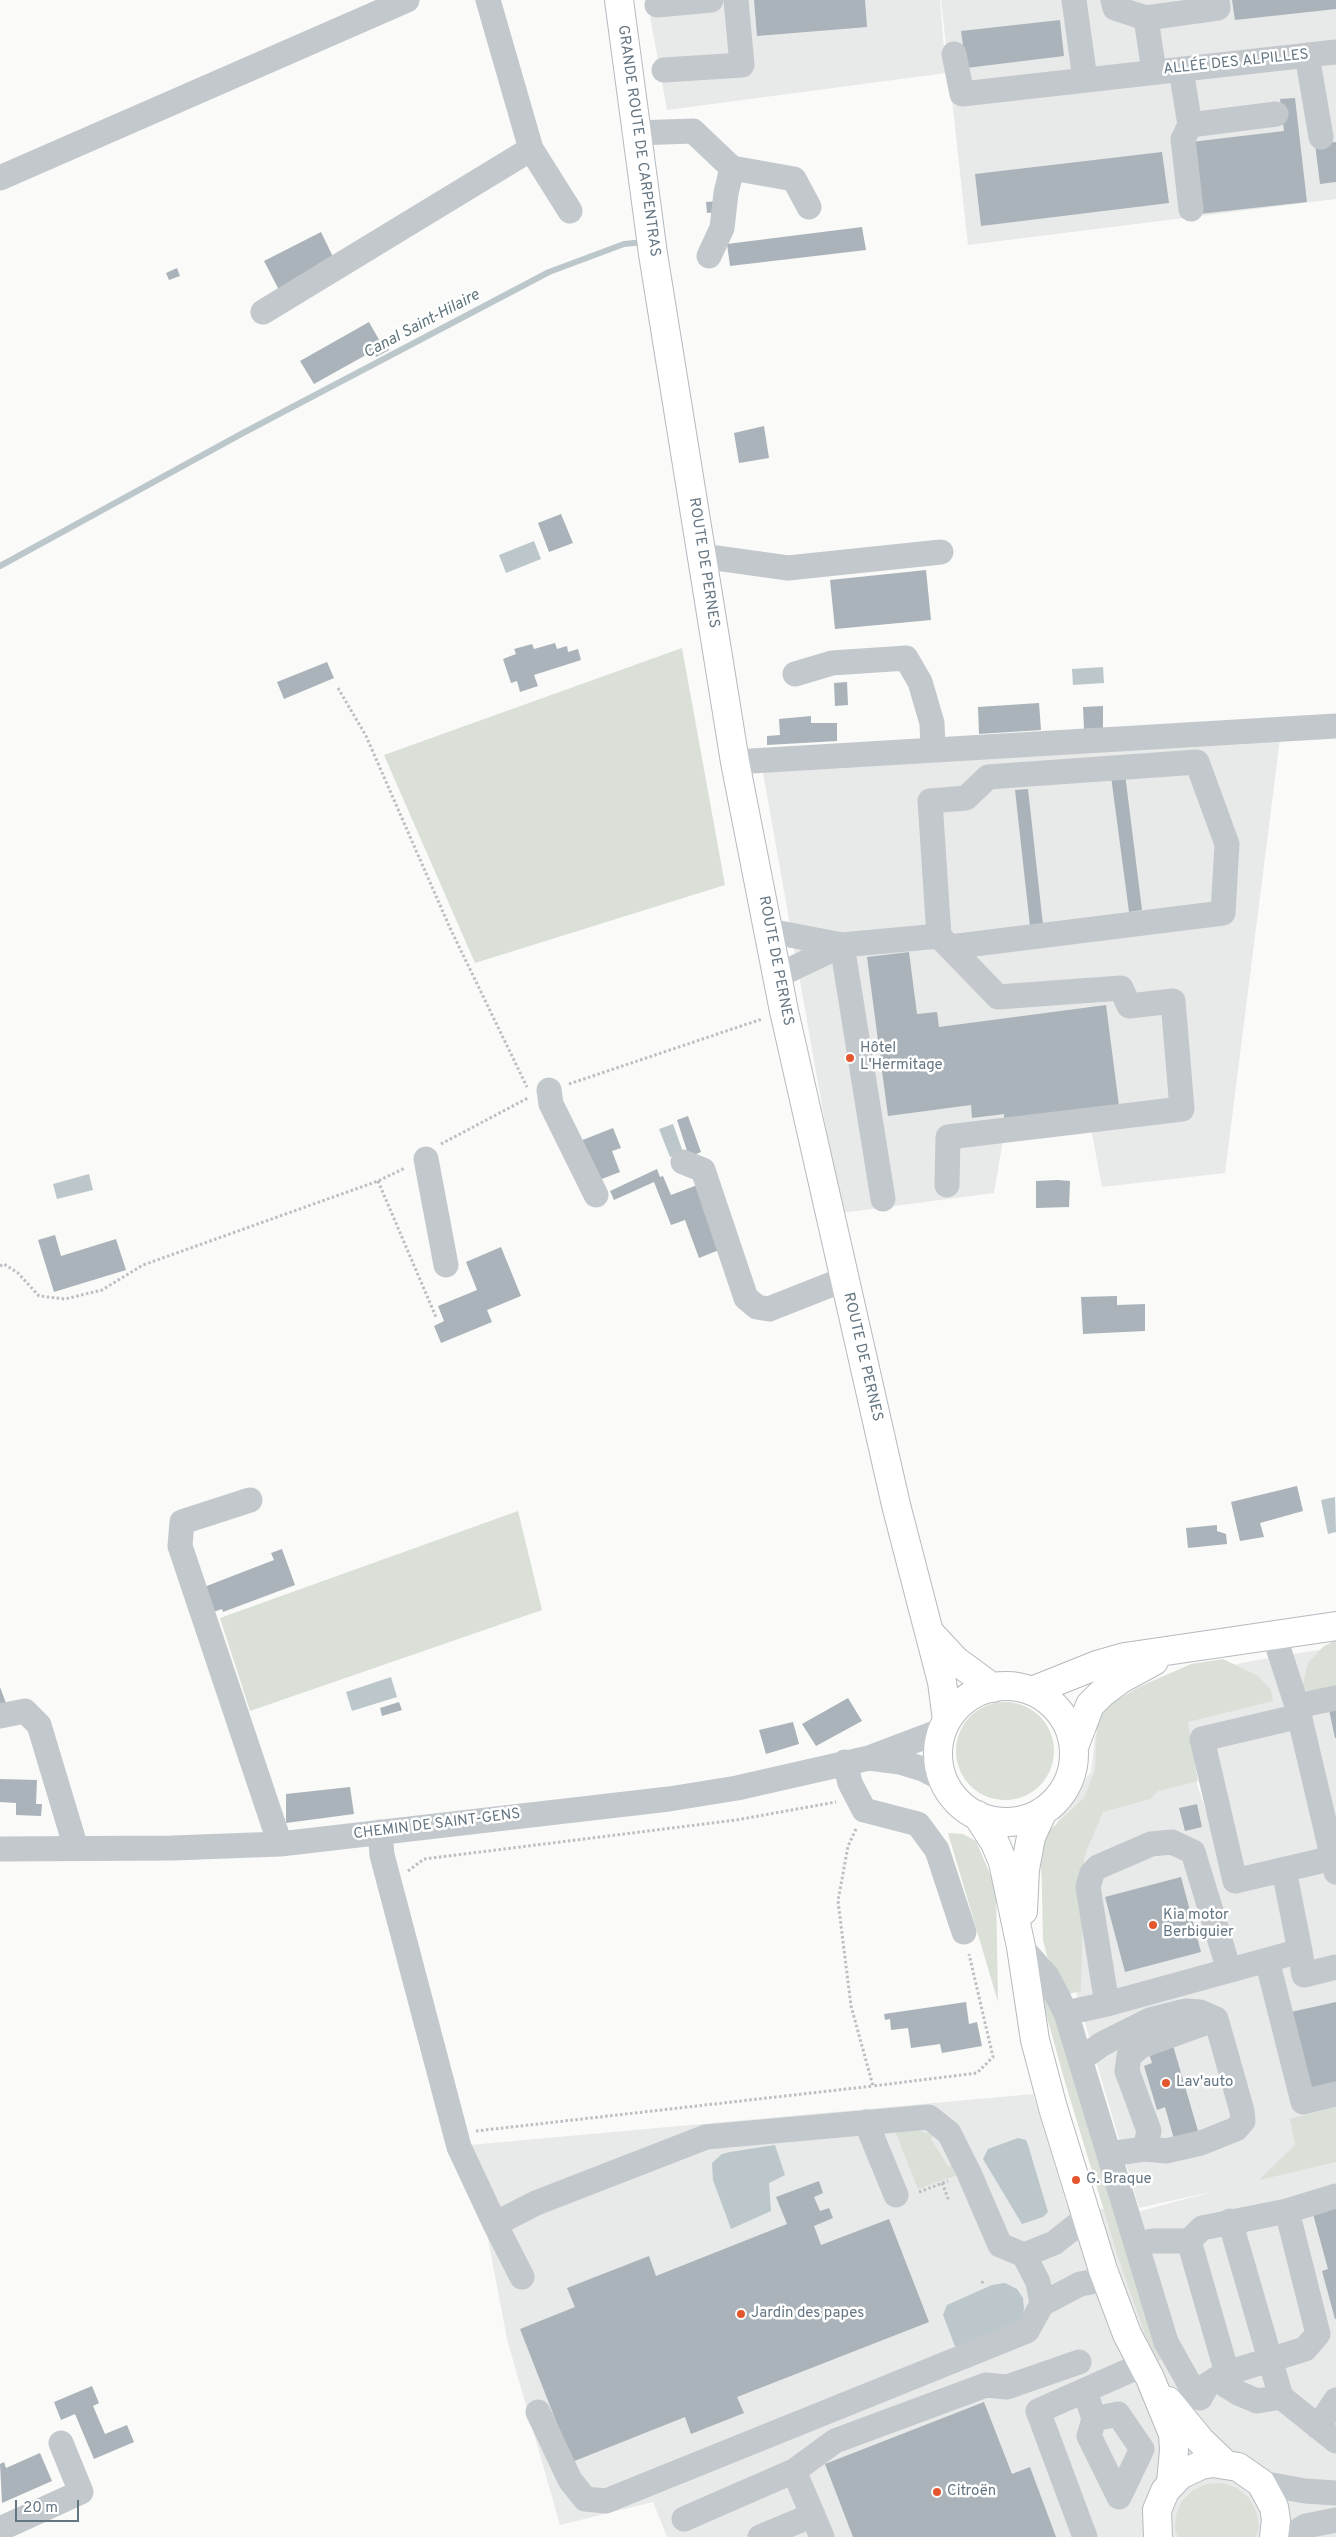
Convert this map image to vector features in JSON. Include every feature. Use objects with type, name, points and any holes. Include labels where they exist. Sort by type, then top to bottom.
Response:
[{"type":"main road","name":"GRANDE ROUTE DE CARPENTRAS","points":[[619,0],[635,133],[657,282]]},
{"type":"main road","name":"ROUTE DE PERNES","points":[[657,282],[736,762],[770,931],[777,976],[896,1505],[942,1682],[945,1725]]},
{"type":"main road","points":[[1032,1691],[1097,1665],[1125,1658],[1336,1626]]},
{"type":"main road","name":"ROUTE DE PERNES","points":[[930,1632],[955,1660],[993,1688]]},
{"type":"main road","points":[[1074,1747],[1090,1705],[1102,1693],[1121,1679],[1171,1652]]},
{"type":"main road","points":[[1012,1686],[1032,1691],[1045,1698],[1065,1719],[1074,1747],[1074,1766],[1068,1784],[1057,1799],[1043,1811],[1018,1821],[997,1821],[977,1815],[963,1806],[951,1794],[943,1779],[938,1754],[945,1725],[967,1699],[993,1688],[1012,1686]]},
{"type":"main road","points":[[1020,1947],[1025,1869],[1031,1837],[1043,1811]]},
{"type":"main road","points":[[977,1815],[995,1843],[1003,1862],[1020,1947],[1034,2040],[1087,2217],[1127,2334],[1173,2434],[1172,2483]]},
{"type":"main road","points":[[1146,2372],[1200,2440],[1225,2464],[1251,2474],[1261,2483],[1274,2506],[1276,2520],[1274,2537]]},
{"type":"main road","points":[[1152,2531],[1161,2500],[1172,2483],[1180,2475],[1202,2465],[1225,2464]]},
{"type":"street","points":[[0,178],[407,0]]},
{"type":"street","points":[[488,0],[531,149],[570,211]]},
{"type":"street","points":[[657,5],[711,0]]},
{"type":"street","points":[[664,70],[742,65],[736,0]]},
{"type":"street","points":[[1074,0],[1085,79]]},
{"type":"street","points":[[1113,0],[1116,8],[1146,18],[1218,8],[1217,0]]},
{"type":"street","points":[[1144,72],[1146,18]]},
{"type":"street","name":"ALLÉE DES ALPILLES","points":[[954,54],[962,94],[1144,72],[1181,70],[1336,52]]},
{"type":"street","points":[[1307,55],[1321,137]]},
{"type":"street","points":[[1181,70],[1190,125],[1183,139],[1191,209]]},
{"type":"street","points":[[1190,125],[1276,114]]},
{"type":"street","points":[[635,133],[693,131],[732,168],[794,179],[809,207]]},
{"type":"street","points":[[263,312],[531,149]]},
{"type":"street","points":[[709,256],[722,228],[726,192],[732,168]]},
{"type":"street","points":[[702,556],[788,568],[941,552]]},
{"type":"street","points":[[794,674],[832,663],[906,658],[923,690],[932,723],[933,749]]},
{"type":"street","points":[[736,762],[1336,726]]},
{"type":"street","points":[[770,931],[842,945],[945,941],[1223,913],[1227,844],[1197,762],[988,777],[966,798],[930,801],[945,941],[998,998],[1121,988],[1129,1006],[1173,1002],[1182,1109],[948,1137],[947,1185]]},
{"type":"street","points":[[777,976],[842,945]]},
{"type":"street","points":[[842,945],[883,1199]]},
{"type":"street","points":[[541,1093],[551,1104],[596,1195]]},
{"type":"street","points":[[426,1159],[446,1265]]},
{"type":"street","points":[[683,1162],[703,1170],[746,1298],[757,1307],[769,1309],[845,1279]]},
{"type":"street","points":[[250,1500],[182,1522],[180,1546],[280,1844]]},
{"type":"street","points":[[1274,1635],[1299,1711],[1335,1866],[1284,1870],[1235,1881],[1202,1740],[1299,1711],[1336,1698]]},
{"type":"street","points":[[0,1716],[25,1711],[38,1725],[76,1848]]},
{"type":"street","name":"CHEMIN DE SAINT-GENS","points":[[0,1849],[173,1848],[280,1844],[669,1799],[737,1788],[857,1760],[945,1725]]},
{"type":"street","points":[[857,1760],[850,1783],[860,1803],[918,1824],[937,1850],[964,1932]]},
{"type":"street","name":"CHEMIN DE SAINT-GENS","points":[[857,1760],[900,1762],[923,1769],[943,1779]]},
{"type":"street","points":[[380,1832],[382,1855],[459,2147],[522,2277]]},
{"type":"street","points":[[1106,2004],[1088,1887],[1092,1873],[1098,1867],[1151,1844],[1172,1842],[1193,1852],[1229,1970]]},
{"type":"street","points":[[1284,1870],[1304,1975],[1336,1966]]},
{"type":"street","points":[[1020,1947],[1047,1976],[1066,2013],[1166,2342],[1190,2385],[1200,2398],[1208,2384],[1222,2376],[1305,2349],[1318,2334],[1286,2211]]},
{"type":"street","points":[[1066,2013],[1106,2004],[1300,1951]]},
{"type":"street","points":[[1267,1960],[1303,2102],[1336,2094]]},
{"type":"street","points":[[1081,2059],[1102,2044],[1150,2020],[1186,2011],[1200,2012],[1216,2019]]},
{"type":"street","points":[[1109,2154],[1145,2149],[1166,2151],[1201,2143],[1236,2129],[1243,2121],[1242,2111],[1216,2019]]},
{"type":"street","points":[[1145,2149],[1150,2131],[1127,2071],[1128,2056],[1141,2046],[1216,2019]]},
{"type":"street","points":[[495,2224],[536,2203],[706,2137],[929,2117],[948,2133],[969,2173],[1000,2245],[1024,2255],[1038,2282],[1042,2304]]},
{"type":"street","points":[[866,2122],[896,2195]]},
{"type":"street","points":[[1137,2245],[1152,2241],[1189,2241],[1202,2228],[1286,2211],[1336,2196]]},
{"type":"street","points":[[1024,2255],[1054,2243],[1087,2217]]},
{"type":"street","points":[[1230,2221],[1272,2360],[1280,2397],[1327,2434],[1336,2400]]},
{"type":"street","points":[[1189,2241],[1222,2376],[1238,2393],[1258,2400],[1280,2397]]},
{"type":"street","points":[[538,2412],[570,2480],[585,2499],[606,2501],[1027,2331],[1042,2304],[1080,2284],[1107,2279]]},
{"type":"street","points":[[684,2519],[794,2471],[835,2441],[986,2385],[1007,2387],[1079,2362]]},
{"type":"street","points":[[1085,2537],[1038,2411],[1085,2391],[1146,2372]]},
{"type":"street","points":[[1085,2391],[1094,2420]]},
{"type":"street","points":[[0,2529],[81,2492],[61,2443]]},
{"type":"street","points":[[760,2537],[818,2526],[794,2471]]},
{"type":"street","points":[[1261,2483],[1305,2491],[1336,2493]]},
{"type":"street","points":[[1288,2537],[1306,2526],[1336,2520]]},
{"type":"path","points":[[338,688],[366,736],[450,928],[523,1081],[541,1093]]},
{"type":"path","points":[[0,1266],[4,1264],[18,1273],[39,1296],[66,1299],[102,1290],[143,1265],[378,1181],[426,1159],[444,1140],[541,1093],[784,1011]]},
{"type":"path","points":[[378,1181],[436,1317]]},
{"type":"path","points":[[391,1886],[424,1859],[736,1820],[829,1804],[860,1803],[848,1846],[838,1902],[851,2006],[873,2086]]},
{"type":"path","points":[[470,2132],[873,2086],[977,2072],[993,2057],[964,1932]]},
{"type":"path","points":[[896,2195],[897,2201],[950,2180]]},
{"type":"path","points":[[942,2183],[949,2201]]},
{"type":"shaded area","points":[[647,0],[940,0],[946,73],[667,110]]},
{"type":"shaded area","points":[[941,0],[1336,0],[1336,199],[968,245]]},
{"type":"shaded area","points":[[534,541],[541,559],[506,573],[499,555]]},
{"type":"shaded area","points":[[682,648],[725,885],[475,963],[384,755]]},
{"type":"shaded area","points":[[1103,667],[1104,683],[1073,685],[1072,669]]},
{"type":"shaded area","points":[[1281,731],[1225,1173],[1102,1187],[1091,1129],[1003,1140],[994,1193],[841,1213],[762,767]]},
{"type":"shaded area","points":[[673,1124],[683,1152],[670,1157],[659,1129]]},
{"type":"shaded area","points":[[89,1174],[93,1190],[57,1199],[53,1184]]},
{"type":"shaded area","points":[[1335,1497],[1336,1532],[1328,1534],[1321,1500]]},
{"type":"shaded area","points":[[518,1511],[542,1610],[250,1711],[220,1618]]},
{"type":"shaded area","points":[[1336,1640],[1336,1689],[1314,1693],[1302,1688],[1308,1663],[1324,1646]]},
{"type":"shaded area","points":[[1336,1647],[1336,2537],[667,2537],[653,2502],[560,2525],[507,2339],[470,2145],[1033,2094],[1067,2206],[1137,2212],[1215,2191],[1139,2208],[1038,1862],[1065,1806],[1091,1772],[1095,1736],[1123,1698],[1166,1685],[1227,1879],[1174,1680],[1246,1662]]},
{"type":"shaded area","points":[[1223,1659],[1258,1676],[1271,1690],[1273,1701],[1188,1722],[1198,1781],[1158,1791],[1150,1799],[1103,1812],[1084,1857],[1081,1991],[1069,1994],[1047,1956],[1043,1940],[1041,1845],[1049,1831],[1084,1798],[1095,1770],[1097,1723],[1103,1708],[1141,1686],[1191,1664]]},
{"type":"shaded area","points":[[391,1677],[397,1697],[352,1711],[346,1692]]},
{"type":"shaded area","points":[[1005,1702],[1024,1705],[1040,1716],[1051,1732],[1054,1751],[1051,1770],[1040,1786],[1024,1797],[1005,1800],[986,1797],[970,1786],[959,1770],[956,1751],[959,1732],[970,1716],[986,1705]]},
{"type":"shaded area","points":[[948,1833],[963,1834],[976,1841],[996,1888],[998,2002]]},
{"type":"shaded area","points":[[1043,1981],[1165,2357],[1158,2361],[1145,2334],[1118,2257],[1065,2082],[1043,2003],[1040,1982]]},
{"type":"shaded area","points":[[1336,2107],[1336,2162],[1259,2180],[1295,2145],[1290,2119]]},
{"type":"shaded area","points":[[915,2129],[933,2135],[931,2139],[948,2166],[953,2165],[957,2175],[918,2189],[895,2131]]},
{"type":"shaded area","points":[[1018,2138],[1026,2140],[1048,2212],[1043,2217],[1022,2224],[983,2159],[988,2149]]},
{"type":"shaded area","points":[[775,2145],[785,2175],[769,2183],[771,2211],[731,2229],[713,2180],[712,2163],[722,2154]]},
{"type":"shaded area","points":[[1005,2283],[1017,2289],[1023,2298],[1022,2320],[960,2348],[955,2346],[943,2315],[947,2305],[992,2285]]},
{"type":"shaded area","points":[[1223,2483],[1237,2488],[1249,2498],[1256,2511],[1259,2526],[1256,2537],[1178,2537],[1175,2530],[1176,2515],[1182,2501],[1193,2490],[1207,2484]]},
{"type":"building","points":[[754,0],[865,0],[867,27],[757,36]]},
{"type":"building","points":[[1232,0],[1336,0],[1336,9],[1235,20]]},
{"type":"building","points":[[1060,20],[1064,56],[966,68],[961,31]]},
{"type":"building","points":[[1295,98],[1307,202],[1199,214],[1191,142],[1284,131],[1280,99]]},
{"type":"building","points":[[1336,142],[1336,182],[1320,184],[1315,144]]},
{"type":"building","points":[[1162,152],[1169,203],[981,226],[975,174]]},
{"type":"building","points":[[717,201],[718,212],[707,213],[706,202]]},
{"type":"building","points":[[862,227],[866,250],[730,266],[727,244]]},
{"type":"building","points":[[321,232],[336,263],[280,292],[264,261]]},
{"type":"building","points":[[177,268],[180,276],[169,280],[166,273]]},
{"type":"building","points":[[369,322],[382,345],[385,342],[389,350],[376,357],[373,351],[314,384],[300,361]]},
{"type":"building","points":[[764,426],[769,458],[739,463],[734,433]]},
{"type":"building","points":[[561,514],[573,543],[549,552],[538,523]]},
{"type":"building","points":[[926,570],[931,620],[835,629],[830,580]]},
{"type":"building","points":[[555,643],[557,649],[567,646],[568,652],[578,649],[581,660],[534,675],[538,686],[520,692],[517,681],[511,683],[503,659],[516,654],[514,649],[532,644],[534,649]]},
{"type":"building","points":[[327,662],[334,678],[284,699],[277,682]]},
{"type":"building","points":[[847,682],[848,705],[835,706],[834,683]]},
{"type":"building","points":[[1039,703],[1041,730],[979,734],[978,707]]},
{"type":"building","points":[[1103,706],[1103,728],[1084,729],[1083,707]]},
{"type":"building","points":[[811,716],[811,723],[837,723],[837,741],[767,745],[767,736],[780,735],[779,719]]},
{"type":"building","points":[[1125,774],[1142,910],[1129,912],[1111,776]]},
{"type":"building","points":[[1028,789],[1043,925],[1030,926],[1015,790]]},
{"type":"building","points":[[909,952],[917,1014],[937,1012],[939,1027],[1106,1005],[1119,1106],[1004,1120],[1004,1114],[972,1118],[971,1105],[888,1116],[867,957]]},
{"type":"building","points":[[688,1116],[701,1152],[689,1157],[677,1120]]},
{"type":"building","points":[[613,1128],[621,1148],[612,1151],[620,1172],[599,1180],[575,1143]]},
{"type":"building","points":[[657,1169],[660,1177],[663,1176],[671,1195],[700,1184],[724,1248],[699,1258],[685,1220],[671,1225],[654,1182],[614,1200],[610,1191]]},
{"type":"building","points":[[1036,1181],[1070,1181],[1069,1207],[1036,1208]]},
{"type":"building","points":[[55,1235],[61,1256],[116,1239],[126,1270],[54,1292],[38,1240]]},
{"type":"building","points":[[501,1247],[521,1296],[487,1310],[492,1322],[441,1343],[434,1326],[444,1321],[438,1306],[477,1290],[466,1262]]},
{"type":"building","points":[[1117,1296],[1117,1305],[1145,1304],[1145,1331],[1083,1334],[1081,1297]]},
{"type":"building","points":[[1297,1486],[1303,1511],[1260,1523],[1264,1537],[1240,1541],[1231,1502]]},
{"type":"building","points":[[1217,1525],[1217,1531],[1226,1534],[1227,1544],[1188,1548],[1186,1528]]},
{"type":"building","points":[[282,1549],[295,1585],[223,1612],[222,1609],[213,1612],[204,1587],[274,1560],[271,1553]]},
{"type":"building","points":[[0,1687],[6,1703],[0,1705]]},
{"type":"building","points":[[848,1698],[862,1721],[816,1746],[802,1724]]},
{"type":"building","points":[[399,1702],[402,1710],[382,1716],[380,1708]]},
{"type":"building","points":[[1336,1708],[1336,1738],[1335,1738],[1329,1710]]},
{"type":"building","points":[[793,1722],[799,1744],[766,1754],[759,1730]]},
{"type":"building","points":[[0,1779],[37,1780],[36,1804],[42,1804],[41,1816],[16,1815],[16,1803],[0,1802]]},
{"type":"building","points":[[350,1787],[354,1814],[286,1823],[286,1794]]},
{"type":"building","points":[[1197,1804],[1202,1827],[1185,1831],[1179,1808]]},
{"type":"building","name":"Kia motor Berbiguier","points":[[1181,1877],[1201,1952],[1125,1972],[1105,1897]]},
{"type":"building","points":[[966,2002],[969,2024],[977,2022],[982,2046],[942,2053],[940,2044],[911,2048],[908,2028],[891,2030],[890,2019],[885,2020],[884,2014]]},
{"type":"building","points":[[1336,2002],[1336,2083],[1309,2090],[1291,2012]]},
{"type":"building","points":[[1167,2025],[1198,2131],[1174,2139],[1165,2107],[1157,2110],[1144,2066],[1152,2063],[1142,2032]]},
{"type":"building","name":"Jardin des papes","points":[[819,2181],[823,2193],[814,2197],[820,2211],[829,2208],[833,2218],[814,2226],[821,2245],[889,2219],[929,2322],[737,2397],[744,2413],[691,2434],[685,2417],[572,2462],[520,2329],[575,2307],[567,2288],[649,2256],[656,2276],[787,2224],[776,2197]]},
{"type":"building","points":[[1336,2208],[1335,2319],[1322,2271],[1328,2269],[1313,2214]]},
{"type":"building","points":[[92,2386],[99,2403],[93,2406],[105,2434],[127,2425],[134,2442],[94,2459],[75,2414],[61,2420],[54,2402]]},
{"type":"building","points":[[984,2402],[1012,2474],[1030,2467],[1056,2537],[853,2537],[825,2464]]},
{"type":"building","points":[[40,2453],[52,2481],[2,2503],[0,2464],[4,2462],[6,2468]]},
{"type":"waterway","name":"Canal Saint-Hilaire","points":[[0,566],[243,433],[549,272],[624,244],[645,242]]},
{"type":"place","name":"Hôtel L'Hermitage","points":[[850,1058]]},
{"type":"place","name":"Kia motor Berbiguier","points":[[1153,1925]]},
{"type":"place","name":"Lav'auto","points":[[1166,2083]]},
{"type":"place","name":"G. Braque","points":[[1076,2180]]},
{"type":"place","name":"Jardin des papes","points":[[741,2314]]},
{"type":"place","name":"Citroën","points":[[937,2492]]}]
